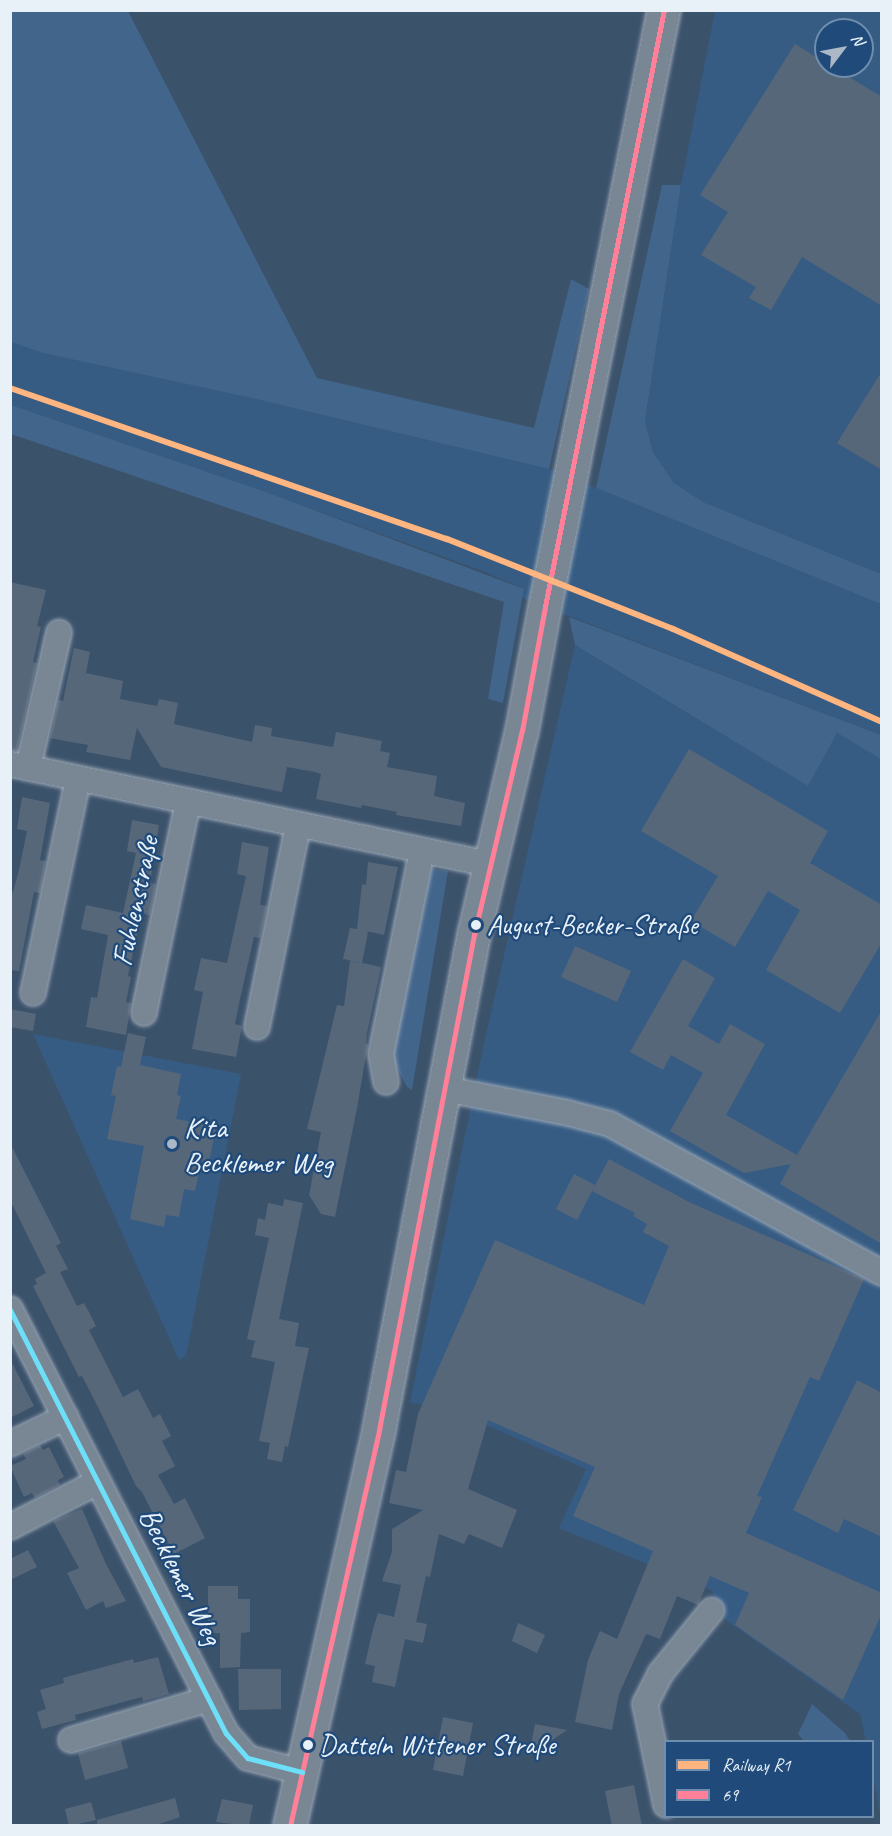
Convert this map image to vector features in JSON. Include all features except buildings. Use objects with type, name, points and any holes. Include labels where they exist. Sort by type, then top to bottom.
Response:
[{"type":"main road","points":[[290,1826],[379,1430],[490,864],[522,731],[570,477],[664,10]]},
{"type":"street","name":"Fuhlenstraße","points":[[59,633],[19,766],[490,864]]},
{"type":"street","points":[[33,993],[78,780]]},
{"type":"street","name":"Fuhlenstraße","points":[[144,1013],[188,802]]},
{"type":"street","points":[[257,1027],[298,825]]},
{"type":"street","points":[[386,1082],[381,1054],[422,850]]},
{"type":"street","points":[[445,1089],[568,1113],[610,1124],[882,1273]]},
{"type":"street","name":"Becklemer Weg","points":[[11,1309],[226,1733],[248,1758],[302,1772]]},
{"type":"street","points":[[10,1444],[66,1417]]},
{"type":"street","points":[[10,1527],[98,1482]]},
{"type":"street","points":[[664,1795],[645,1704],[660,1674],[712,1610]]},
{"type":"street","points":[[71,1740],[209,1699]]},
{"type":"shaded area","points":[[11,10],[128,11],[317,378],[534,428],[571,279],[589,289],[549,469],[256,399],[43,353],[11,342]]},
{"type":"shaded area","points":[[715,11],[881,11],[881,574],[703,502],[674,483],[653,452],[645,421],[681,185]]},
{"type":"shaded area","points":[[662,185],[681,185],[645,421],[653,452],[674,483],[703,502],[881,574],[881,604],[596,488]]},
{"type":"shaded area","points":[[11,342],[43,353],[256,399],[549,469],[881,604],[881,735],[522,598],[524,589],[485,572],[269,493],[11,405]]},
{"type":"shaded area","points":[[11,405],[269,493],[524,589],[503,703],[488,699],[504,602],[11,434]]},
{"type":"shaded area","points":[[569,617],[881,735],[881,759],[837,733],[808,786],[575,645]]},
{"type":"shaded area","points":[[575,645],[808,786],[837,733],[881,759],[881,1821],[874,1782],[874,1740],[866,1740],[860,1714],[726,1620],[711,1590],[559,1528],[586,1469],[457,1412],[410,1402],[484,1043]]},
{"type":"shaded area","points":[[431,869],[448,871],[412,1090],[407,1087],[392,1059]]},
{"type":"shaded area","points":[[33,1034],[241,1074],[186,1356],[179,1360]]},
{"type":"shaded area","points":[[812,1704],[845,1733],[849,1740],[803,1740],[798,1734]]},
{"type":"rail line","name":"R1","points":[[10,388],[447,539],[673,629],[882,722]]},
{"type":"transit line","name":"69","points":[[290,1826],[379,1430],[474,935],[522,731],[664,10]]},
{"type":"transit line","points":[[10,1309],[226,1733],[248,1758],[302,1772]]},
{"type":"place","name":"August-Becker-Straße","points":[[476,925]]},
{"type":"place","name":"Kita Becklemer Weg","points":[[172,1144]]},
{"type":"place","name":"Datteln Wittener Straße","points":[[308,1745]]}]
